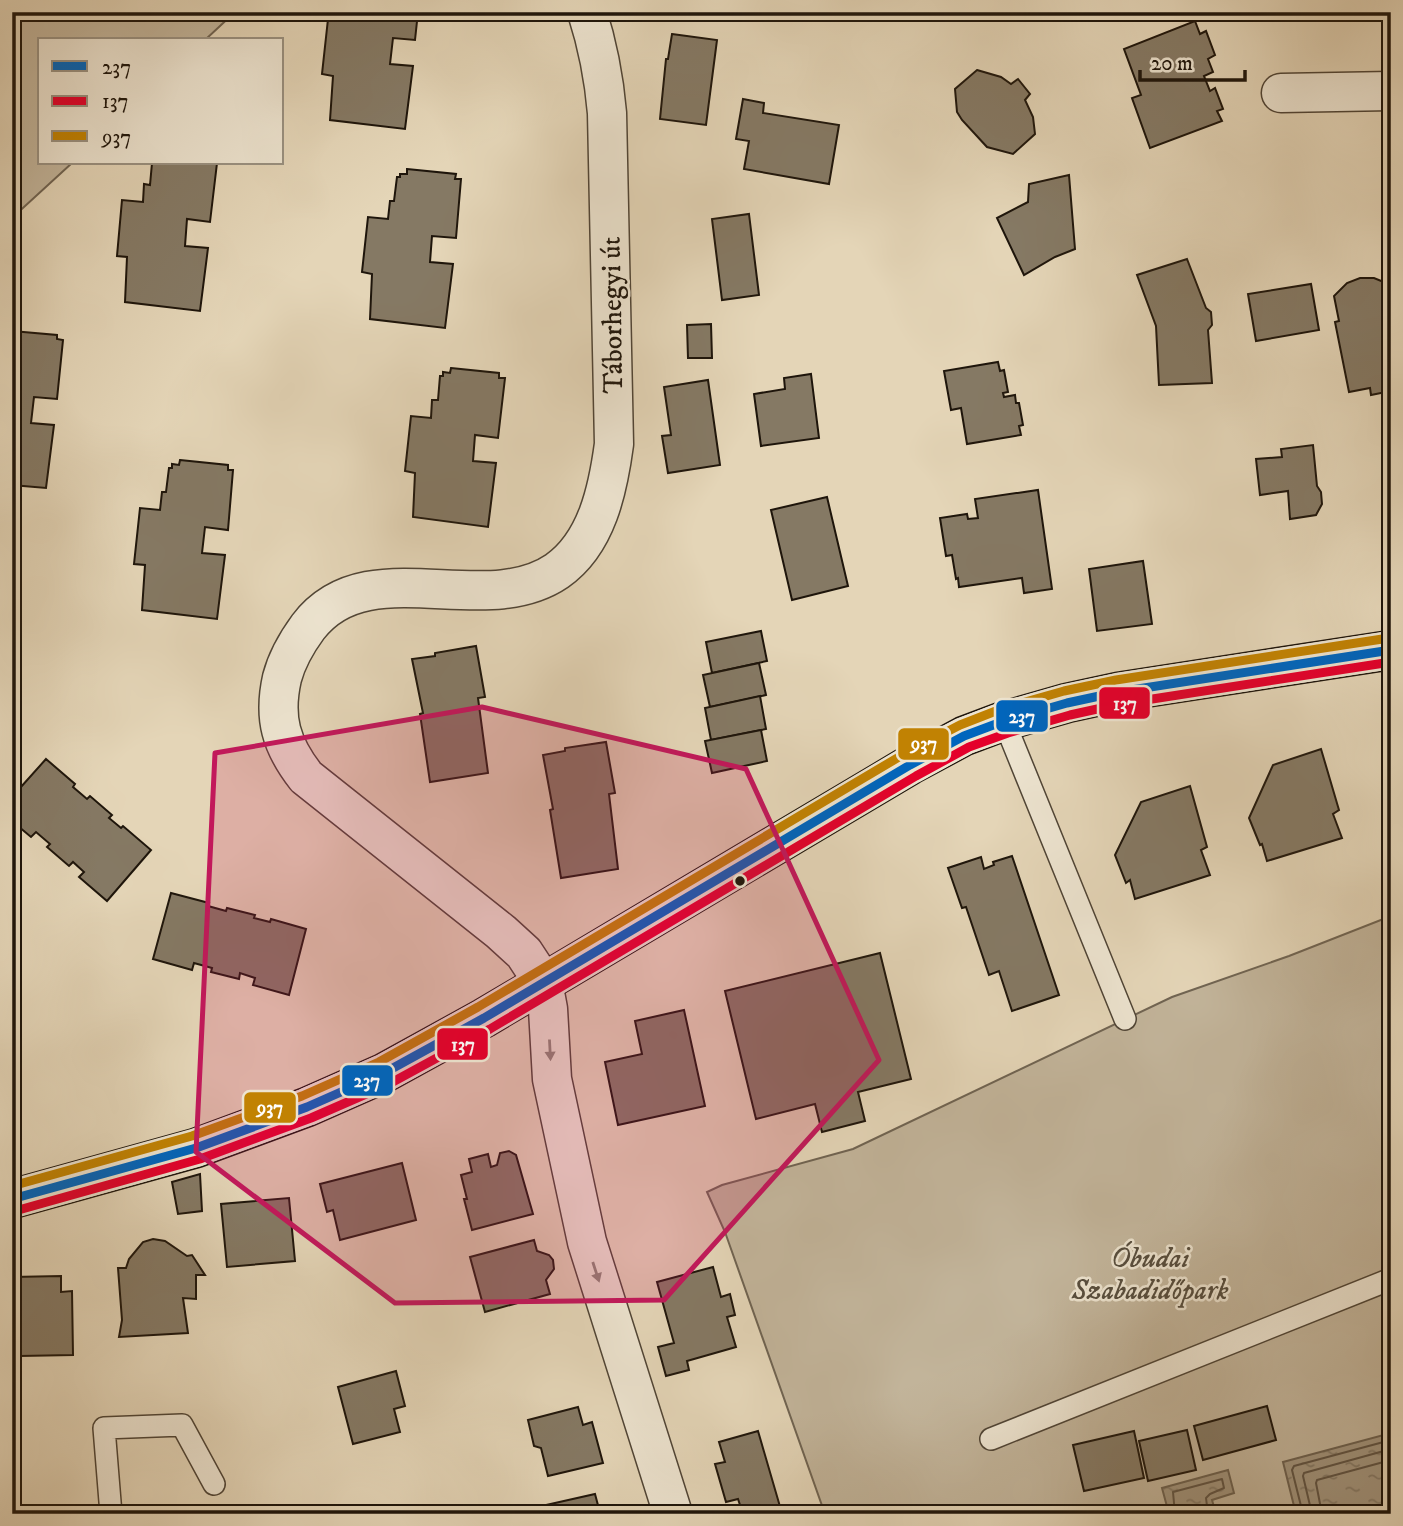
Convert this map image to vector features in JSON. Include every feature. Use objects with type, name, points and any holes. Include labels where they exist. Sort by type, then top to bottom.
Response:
[{"type":"street","name":"Táborhegyi út","points":[[587,12],[603,75],[607,113],[614,444],[608,484],[598,515],[576,556],[557,571],[528,584],[492,591],[364,591],[340,599],[316,616],[299,639],[285,667],[278,715],[283,741],[292,759],[306,777],[501,932],[524,953],[542,982],[548,1009],[552,1079],[587,1242],[673,1514]]},
{"type":"street","points":[[1281,93],[1391,91]]},
{"type":"street","points":[[12,1199],[196,1148],[307,1107],[384,1073],[484,1018],[910,765],[964,736],[1004,720],[1118,692],[1391,650]]},
{"type":"lane","points":[[1004,720],[1125,1019]]},
{"type":"lane","points":[[991,1439],[1391,1279]]},
{"type":"lane","points":[[111,1514],[104,1428],[182,1425],[214,1484]]},
{"type":"highlighted area","points":[[482,707],[746,769],[879,1060],[664,1300],[395,1303],[196,1152],[215,753]]},
{"type":"green space","points":[[12,12],[235,12],[207,38],[38,38],[38,164],[71,164],[12,218]]},
{"type":"green space","name":"Óbudai Szabadidőpark","points":[[1391,916],[1391,1514],[825,1514],[725,1232],[707,1192],[722,1185],[853,1149],[1172,997],[1289,956]]},
{"type":"water","points":[[1391,1433],[1391,1512],[1296,1514],[1283,1462]]},
{"type":"water","points":[[1228,1470],[1234,1493],[1212,1500],[1216,1514],[1169,1514],[1162,1488]]},
{"type":"building","points":[[349,12],[418,12],[415,40],[393,38],[390,64],[413,66],[405,129],[330,120],[333,76],[322,74],[328,19],[348,21]]},
{"type":"building","points":[[1195,21],[1200,34],[1206,31],[1215,55],[1208,59],[1213,72],[1204,76],[1210,91],[1215,88],[1223,109],[1217,111],[1222,121],[1150,148],[1132,98],[1141,95],[1124,49]]},
{"type":"building","points":[[672,34],[717,40],[706,125],[660,119],[666,59]]},
{"type":"building","points":[[977,70],[1001,77],[1011,84],[1018,79],[1030,94],[1025,100],[1033,117],[1035,134],[1013,154],[987,147],[957,112],[955,89]]},
{"type":"building","points":[[743,99],[764,103],[763,113],[839,125],[829,184],[744,169],[749,141],[736,139]]},
{"type":"building","points":[[152,164],[217,164],[210,222],[187,219],[185,246],[208,248],[200,311],[125,302],[127,257],[117,256],[122,200],[143,202],[144,184],[150,185]]},
{"type":"building","points":[[407,169],[456,174],[455,179],[461,179],[456,238],[432,236],[430,262],[453,264],[445,328],[370,319],[372,274],[362,272],[368,217],[388,219],[397,177],[407,174]]},
{"type":"building","points":[[1069,175],[1075,249],[1024,275],[997,218],[1028,202],[1029,184]]},
{"type":"building","points":[[749,214],[759,295],[722,300],[712,219]]},
{"type":"building","points":[[1187,259],[1206,308],[1211,312],[1212,325],[1208,330],[1212,383],[1159,385],[1156,326],[1137,275]]},
{"type":"building","points":[[1360,278],[1374,278],[1391,285],[1391,391],[1371,395],[1370,388],[1349,392],[1335,322],[1339,321],[1334,296],[1347,283]]},
{"type":"building","points":[[1311,284],[1319,330],[1256,341],[1248,294]]},
{"type":"building","points":[[711,324],[712,358],[688,358],[687,325]]},
{"type":"building","points":[[12,331],[57,335],[57,339],[63,340],[57,399],[34,397],[31,423],[54,425],[46,488],[12,485]]},
{"type":"building","points":[[998,362],[1000,371],[1004,370],[1008,392],[1003,393],[1004,397],[1015,395],[1016,403],[1019,403],[1023,425],[1019,426],[1021,435],[967,444],[961,408],[951,410],[944,371]]},
{"type":"building","points":[[451,368],[499,373],[499,378],[505,378],[498,438],[475,435],[473,461],[496,463],[488,527],[413,517],[415,473],[405,471],[411,416],[431,418],[432,400],[438,400],[440,376],[443,376],[443,372],[450,373]]},
{"type":"building","points":[[811,374],[819,438],[761,446],[754,394],[785,389],[784,378]]},
{"type":"building","points":[[708,380],[720,465],[668,473],[662,436],[671,435],[664,387]]},
{"type":"building","points":[[1313,445],[1317,486],[1321,492],[1322,504],[1316,515],[1290,519],[1288,491],[1260,495],[1256,459],[1282,457],[1281,449]]},
{"type":"building","points":[[180,460],[228,465],[228,470],[233,470],[228,530],[205,527],[202,553],[225,555],[217,619],[142,610],[145,565],[134,564],[140,508],[160,510],[169,468],[172,468],[172,464],[179,465]]},
{"type":"building","points":[[1038,490],[1052,589],[1024,593],[1022,578],[959,587],[952,555],[946,556],[940,518],[967,514],[968,519],[978,518],[975,499]]},
{"type":"building","points":[[827,497],[848,586],[792,600],[771,510]]},
{"type":"building","points":[[1143,561],[1152,624],[1097,631],[1089,569]]},
{"type":"building","points":[[761,631],[767,661],[712,673],[706,642]]},
{"type":"building","points":[[476,646],[485,697],[478,698],[488,773],[430,782],[420,714],[423,713],[412,659]]},
{"type":"building","points":[[759,663],[766,695],[710,707],[703,675]]},
{"type":"building","points":[[760,696],[766,729],[711,740],[705,708]]},
{"type":"building","points":[[761,730],[767,761],[712,773],[705,741]]},
{"type":"building","points":[[606,742],[615,793],[609,794],[618,869],[561,878],[543,755],[565,751],[565,748]]},
{"type":"building","points":[[1321,749],[1339,810],[1333,814],[1342,838],[1267,861],[1249,818],[1273,765]]},
{"type":"building","points":[[46,759],[75,784],[73,787],[87,799],[90,796],[112,815],[109,818],[121,828],[123,826],[151,850],[107,901],[79,877],[84,872],[73,862],[69,866],[47,847],[50,844],[36,832],[31,837],[12,821],[12,797]]},
{"type":"building","points":[[1190,786],[1207,847],[1201,850],[1210,875],[1135,899],[1130,880],[1126,883],[1115,855],[1141,802]]},
{"type":"building","points":[[1012,856],[1059,995],[1012,1011],[999,971],[989,975],[966,907],[962,908],[948,868],[981,857],[984,869],[994,865],[993,862]]},
{"type":"building","points":[[171,893],[209,903],[208,906],[226,911],[227,908],[255,915],[254,918],[270,922],[271,919],[306,929],[289,995],[253,985],[255,978],[240,973],[239,979],[211,972],[212,968],[194,963],[192,970],[153,959]]},
{"type":"building","points":[[880,953],[911,1079],[858,1092],[865,1121],[822,1132],[815,1104],[756,1119],[725,991]]},
{"type":"building","points":[[684,1010],[705,1106],[618,1125],[605,1062],[642,1054],[635,1021]]},
{"type":"building","points":[[509,1151],[516,1155],[533,1214],[472,1230],[461,1175],[472,1172],[469,1159],[488,1154],[491,1167],[497,1165],[500,1153]]},
{"type":"building","points":[[402,1163],[416,1220],[340,1240],[333,1210],[327,1212],[320,1184]]},
{"type":"building","points":[[200,1174],[202,1211],[178,1214],[172,1182]]},
{"type":"building","points":[[289,1198],[295,1261],[227,1267],[221,1204]]},
{"type":"building","points":[[153,1239],[165,1241],[187,1256],[192,1255],[205,1275],[196,1275],[196,1299],[183,1298],[188,1333],[119,1337],[122,1320],[118,1268],[126,1268],[129,1259],[143,1242]]},
{"type":"building","points":[[534,1240],[537,1251],[549,1255],[553,1260],[554,1269],[546,1280],[550,1294],[485,1312],[470,1257]]},
{"type":"building","points":[[713,1267],[721,1297],[730,1294],[735,1315],[727,1317],[736,1347],[687,1361],[689,1370],[666,1376],[658,1347],[674,1343],[657,1282]]},
{"type":"building","points":[[61,1276],[61,1292],[72,1291],[73,1355],[20,1356],[20,1316],[12,1316],[12,1277]]},
{"type":"building","points":[[396,1371],[405,1406],[394,1409],[400,1432],[353,1444],[338,1387]]},
{"type":"building","points":[[1267,1406],[1276,1440],[1203,1460],[1194,1426]]},
{"type":"building","points":[[578,1407],[583,1425],[592,1422],[603,1463],[548,1476],[541,1448],[534,1446],[528,1420]]},
{"type":"building","points":[[1187,1430],[1196,1470],[1148,1481],[1139,1441]]},
{"type":"building","points":[[758,1431],[781,1510],[768,1514],[743,1514],[738,1499],[726,1502],[715,1464],[725,1462],[719,1442]]},
{"type":"building","points":[[1134,1431],[1144,1478],[1084,1491],[1073,1445]]},
{"type":"building","points":[[595,1494],[599,1509],[612,1506],[613,1510],[623,1514],[548,1514],[546,1505]]},
{"type":"transit line","name":"937","points":[[12,1186],[192,1136],[302,1096],[379,1062],[478,1007],[904,754],[960,725],[1001,709],[1116,680],[1389,638]]},
{"type":"transit line","name":"237","points":[[12,1199],[196,1148],[307,1107],[384,1073],[484,1018],[910,765],[964,736],[1004,721],[1118,692],[1391,650]]},
{"type":"transit line","name":"137","points":[[15,1211],[200,1159],[311,1118],[389,1084],[490,1029],[969,747],[1070,715],[1120,704],[1391,662]]}]
